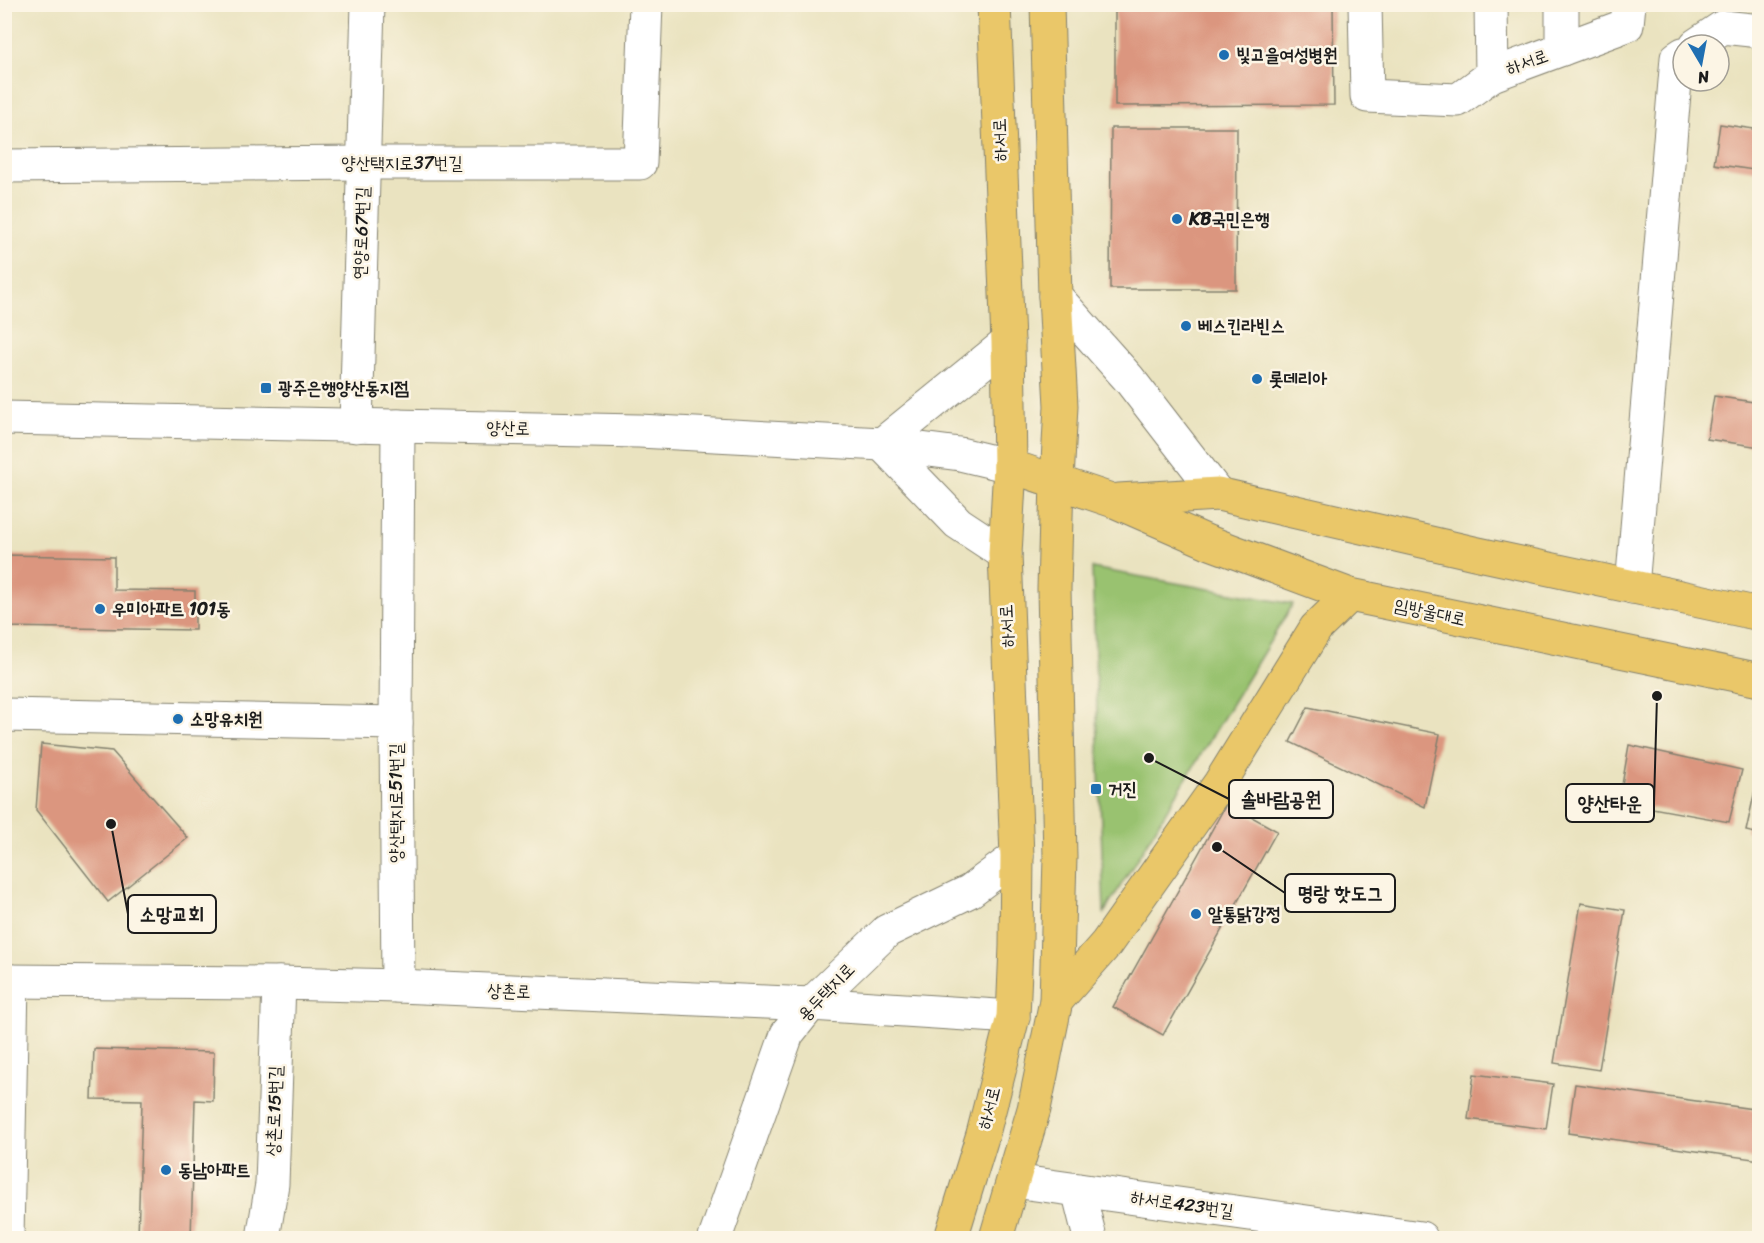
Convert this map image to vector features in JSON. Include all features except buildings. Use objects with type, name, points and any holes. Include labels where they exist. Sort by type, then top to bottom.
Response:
[{"type":"main road","name":"하서로","points":[[951,1239],[983,1134],[1013,1017],[1016,946],[1017,856],[1005,554],[1010,466],[1008,342],[994,4]]},
{"type":"main road","points":[[996,1239],[1034,1110],[1056,1000],[1060,857],[1054,589],[1061,406],[1055,296],[1047,4]]},
{"type":"main road","name":"임방울대로","points":[[1010,466],[1114,501],[1208,542],[1350,595],[1760,680]]},
{"type":"main road","name":"임방울대로","points":[[1114,501],[1218,494],[1474,553],[1760,614]]},
{"type":"main road","points":[[1056,1000],[1106,944],[1220,783],[1316,628],[1350,595]]},
{"type":"street","name":"연양로67번길","points":[[356,426],[368,4]]},
{"type":"street","name":"양산택지로37번길","points":[[4,166],[363,163],[640,164],[646,4]]},
{"type":"street","name":"하서로","points":[[1365,4],[1367,96],[1458,100],[1492,75],[1627,25],[1629,4]]},
{"type":"street","name":"하서로","points":[[1491,4],[1492,75]]},
{"type":"street","name":"하서로","points":[[1562,4],[1562,49]]},
{"type":"street","points":[[1714,33],[1723,27],[1760,31]]},
{"type":"street","points":[[1632,587],[1674,93]]},
{"type":"street","points":[[1055,296],[1129,379],[1218,494]]},
{"type":"street","points":[[1005,554],[958,523],[882,444],[1008,342]]},
{"type":"street","name":"양산로","points":[[4,418],[639,430],[882,444],[960,454],[1010,466]]},
{"type":"street","points":[[396,723],[398,426]]},
{"type":"street","name":"양산택지로51번길","points":[[4,715],[396,723],[398,986]]},
{"type":"street","name":"용두택지로","points":[[715,1239],[787,1034],[811,1004],[887,931],[970,891],[1017,856]]},
{"type":"street","points":[[7,1239],[8,981]]},
{"type":"street","name":"상촌로","points":[[8,981],[398,986],[811,1004],[1013,1017]]},
{"type":"street","name":"상촌로15번길","points":[[263,1239],[272,1184],[279,983]]},
{"type":"street","name":"하서로423번길","points":[[1014,1181],[1421,1239]]},
{"type":"street","points":[[1078,1190],[1090,1239]]},
{"type":"green space","points":[[1092,568],[1293,604],[1104,913]]},
{"type":"place","name":"빛고을여성병원","points":[[1224,55]]},
{"type":"place","name":"KB국민은행","points":[[1177,219]]},
{"type":"place","name":"베스킨라빈스","points":[[1186,326]]},
{"type":"place","name":"롯데리아","points":[[1257,379]]},
{"type":"place","name":"광주은행양산동지점","points":[[266,388]]},
{"type":"place","name":"우미아파트 101동","points":[[100,609]]},
{"type":"place","name":"양산타운","points":[[1657,696]]},
{"type":"place","name":"소망유치원","points":[[178,719]]},
{"type":"place","name":"솔바람공원","points":[[1149,758]]},
{"type":"place","name":"거진","points":[[1096,789]]},
{"type":"place","name":"소망교회","points":[[111,824]]},
{"type":"place","name":"명랑 핫도그","points":[[1217,847]]},
{"type":"place","name":"알통닭강정","points":[[1196,914]]},
{"type":"place","name":"동남아파트","points":[[166,1170]]}]
